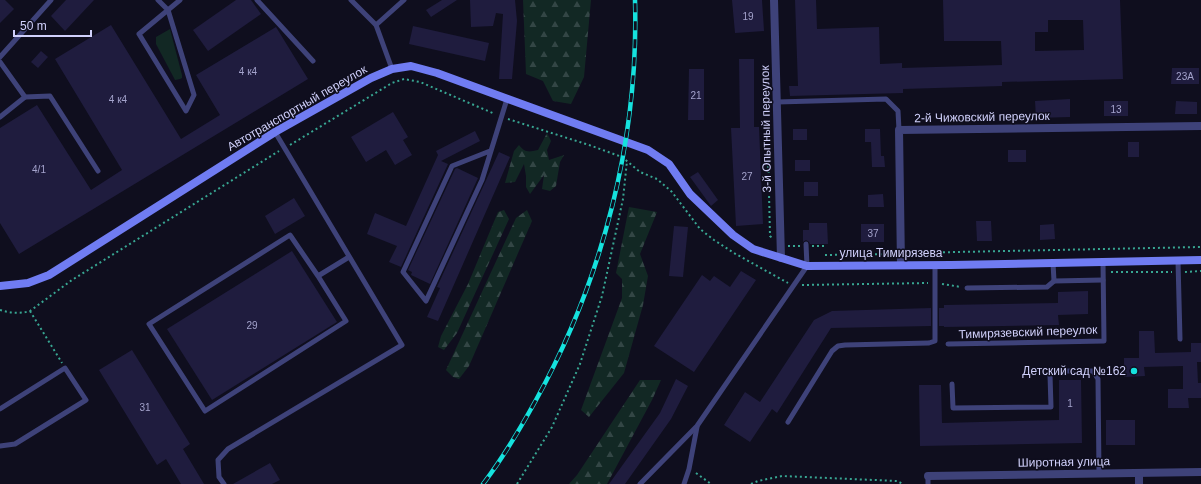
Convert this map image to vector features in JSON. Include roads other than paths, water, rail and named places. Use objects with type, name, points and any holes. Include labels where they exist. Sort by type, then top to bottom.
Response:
[{"type":"main road","name":"Автотранспортный переулок","points":[[0,286],[28,283],[49,275],[275,132],[371,78],[392,69],[411,66],[438,73],[625,141]]},
{"type":"main road","name":"улица Тимирязева","points":[[625,141],[648,150],[669,164],[690,194],[733,235],[753,248],[807,266],[1201,260]]},
{"type":"street","name":"3-й Опытный переулок","points":[[774,0],[781,258]]},
{"type":"street","name":"2-й Чижовский переулок","points":[[901,265],[899,130],[1201,126]]},
{"type":"street","name":"Широтная улица","points":[[928,480],[1099,473],[1201,472]]},
{"type":"street","points":[[1139,473],[1139,484]]},
{"type":"lane","points":[[0,57],[51,0]]},
{"type":"lane","points":[[158,0],[168,10],[194,95],[186,111],[139,34],[168,10],[180,0]]},
{"type":"lane","points":[[257,0],[313,61]]},
{"type":"lane","points":[[351,0],[376,25],[392,69]]},
{"type":"lane","points":[[376,25],[404,0]]},
{"type":"lane","points":[[0,62],[25,97]]},
{"type":"lane","points":[[0,117],[25,97],[50,96],[98,172]]},
{"type":"lane","points":[[777,102],[886,98],[898,111],[899,130]]},
{"type":"lane","points":[[490,151],[452,166],[403,272],[426,301],[482,180],[507,99]]},
{"type":"lane","points":[[224,484],[220,477],[218,460],[228,449],[402,345],[275,132]]},
{"type":"lane","points":[[290,234],[318,276],[346,321],[205,412],[149,324],[290,234]]},
{"type":"lane","points":[[640,484],[697,426],[807,266],[806,244]]},
{"type":"lane","points":[[318,276],[350,257]]},
{"type":"lane","points":[[1178,261],[1180,338]]},
{"type":"lane","name":"Тимирязевский переулок","points":[[948,344],[1104,341],[1102,262]]},
{"type":"lane","points":[[1053,263],[1054,281]]},
{"type":"lane","points":[[788,422],[832,352],[838,346],[929,343],[935,341],[935,265]]},
{"type":"lane","points":[[967,288],[1047,287],[1054,281],[1103,280]]},
{"type":"lane","points":[[0,409],[65,368],[86,400],[15,444],[0,446]]},
{"type":"lane","points":[[952,384],[953,408],[1051,407],[1050,375],[1053,371],[1093,371],[1098,379],[1099,473]]},
{"type":"lane","points":[[684,484],[690,469],[697,426]]},
{"type":"railway","points":[[483,484],[536,400],[560,354],[598,257],[612,206],[623,155],[631,104],[635,52],[635,0]]},
{"type":"place","name":"Детский сад №162","points":[[1134,371]]}]
